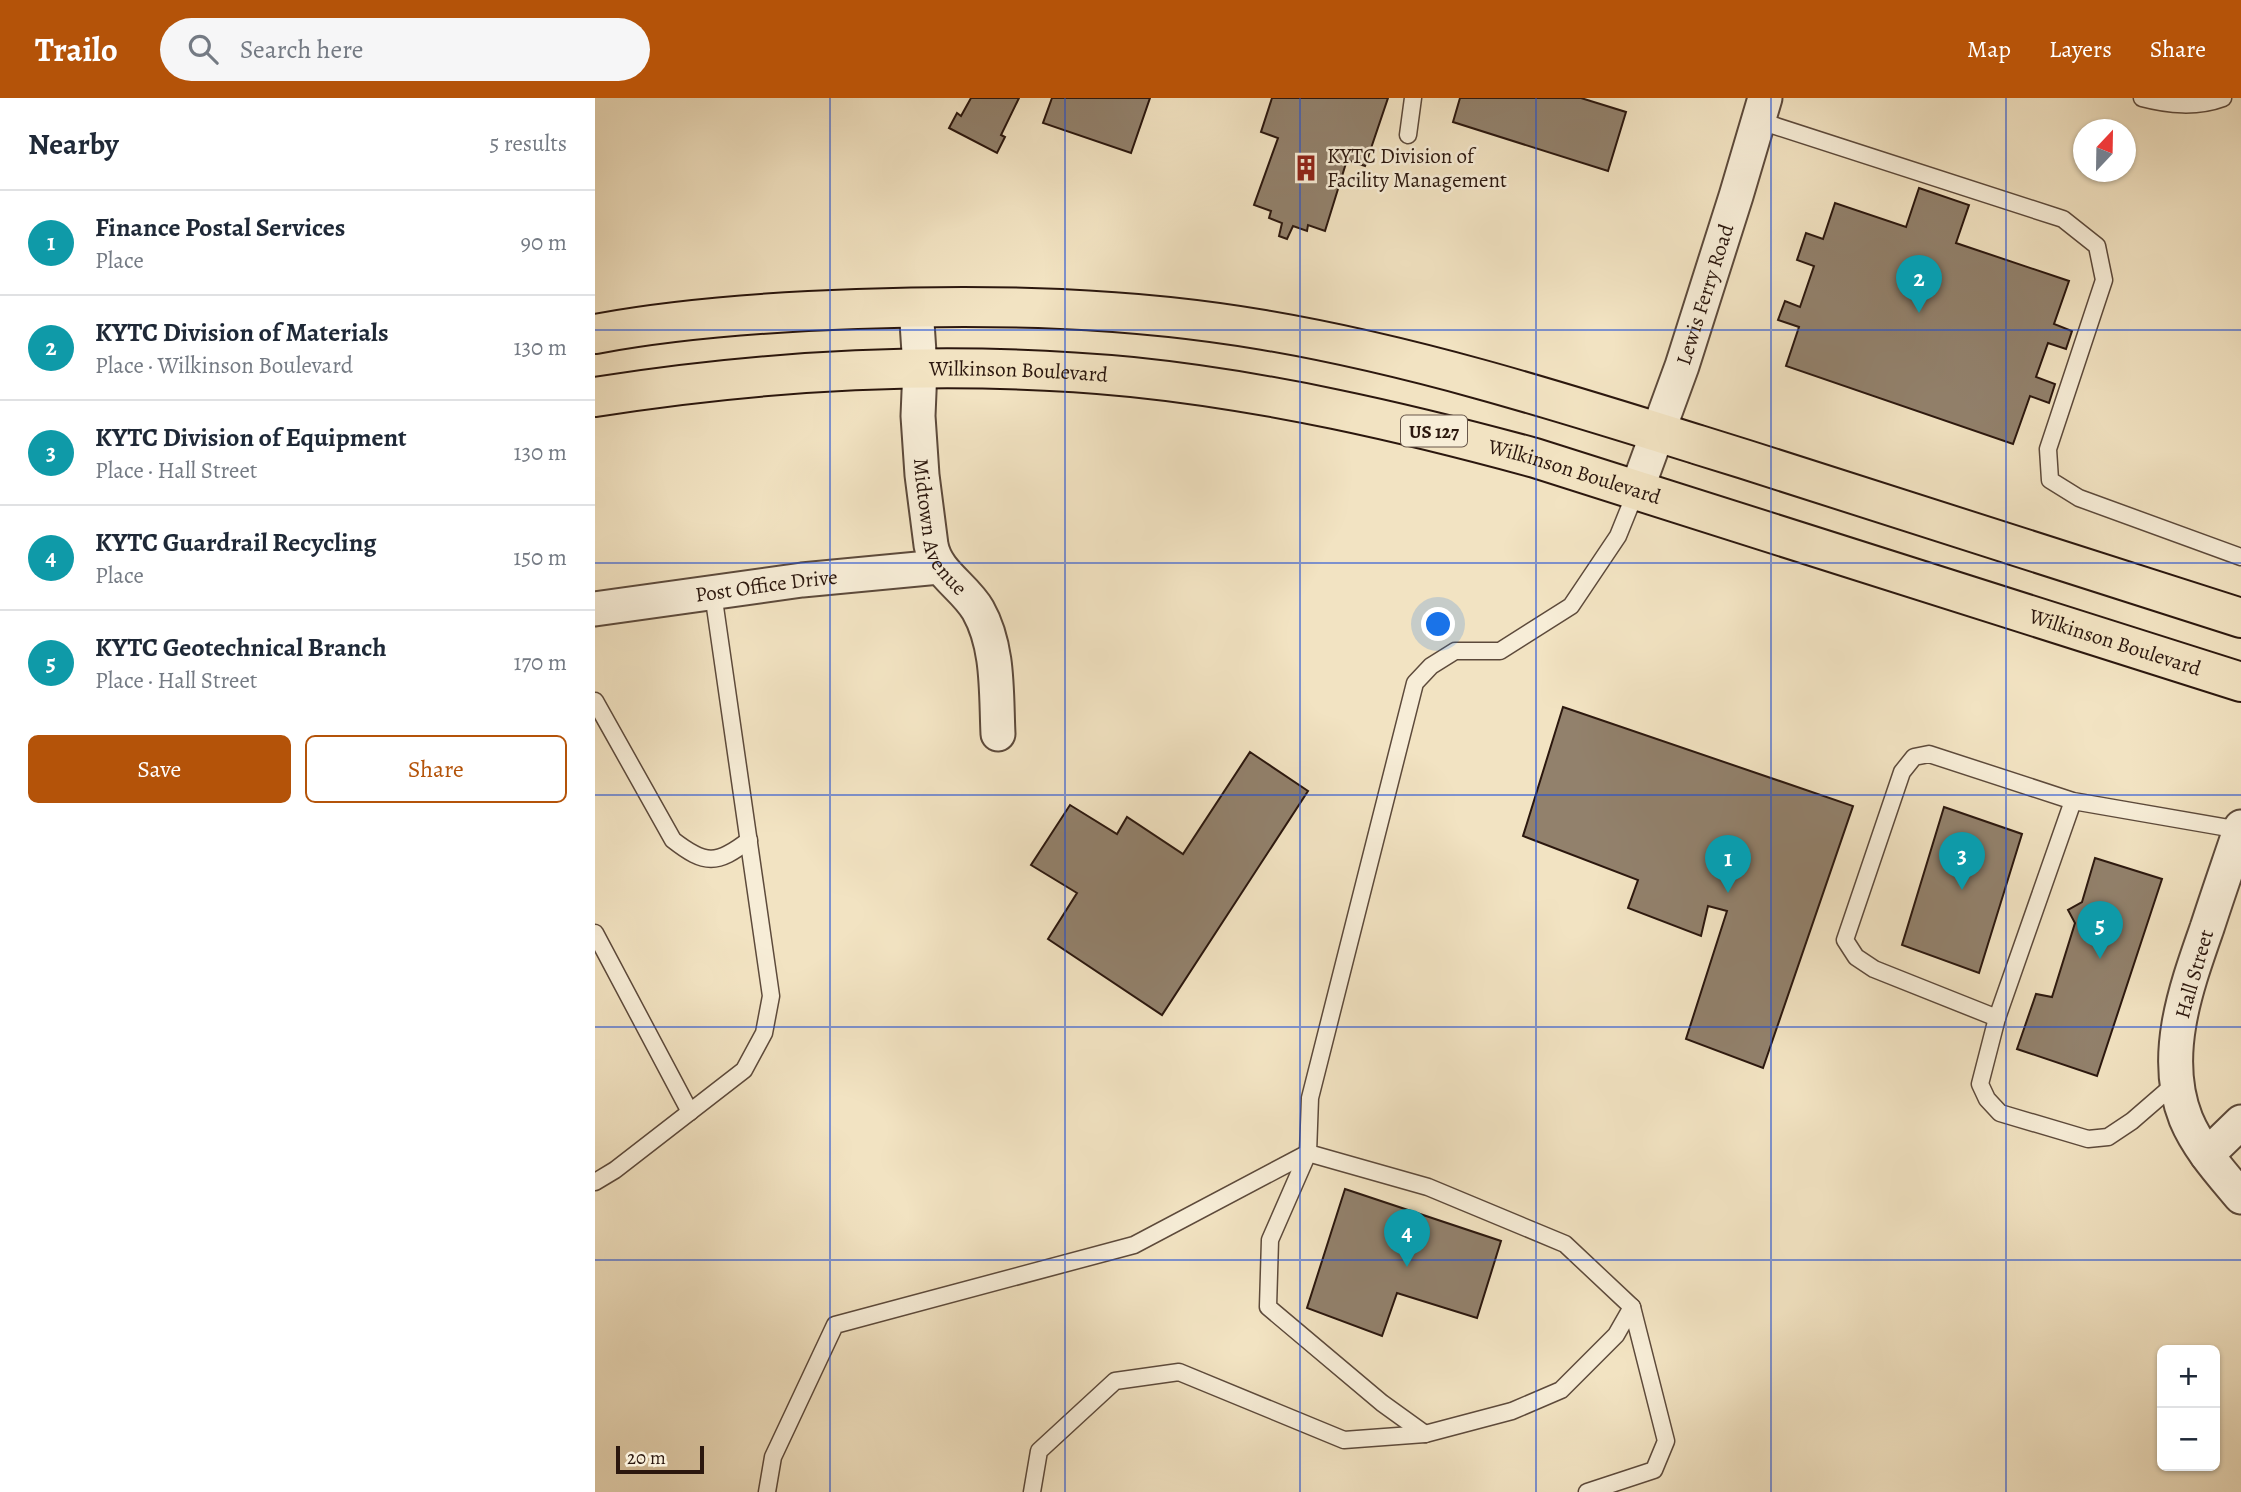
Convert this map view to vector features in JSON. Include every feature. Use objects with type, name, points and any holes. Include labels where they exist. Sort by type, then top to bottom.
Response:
[{"type":"highway","points":[[595,334],[778,313],[971,306],[1148,315],[1260,329],[1454,371],[1657,432],[2241,618]]},
{"type":"highway","name":"Wilkinson Boulevard","points":[[595,397],[734,378],[920,368],[1052,371],[1133,377],[1295,401],[1455,436],[1637,489],[2241,682]]},
{"type":"street","name":"Lewis Ferry Road","points":[[1637,489],[1682,366],[1762,110]]},
{"type":"street","name":"Midtown Avenue","points":[[916,307],[922,475],[933,556],[939,567],[962,589],[978,610],[988,635],[994,660],[998,734]]},
{"type":"street","name":"Post Office Drive","points":[[595,609],[802,580],[939,567]]},
{"type":"street","name":"Hall Street","points":[[2241,829],[2181,1007],[2176,1082],[2187,1121],[2207,1155],[2241,1197]]},
{"type":"street","points":[[2207,1155],[2241,1122]]},
{"type":"lane","points":[[1408,135],[1413,98]]},
{"type":"lane","points":[[2142,98],[2179,104],[2206,104],[2223,98]]},
{"type":"lane","points":[[1762,110],[2063,219],[2097,246],[2104,280],[2048,449],[2050,480],[2080,498],[2241,556]]},
{"type":"lane","points":[[1425,1434],[1382,1403],[1268,1307],[1270,1241],[1308,1153],[1310,1098],[1415,683],[1431,666],[1455,651],[1500,651],[1571,606],[1618,536],[1637,489]]},
{"type":"lane","points":[[595,1182],[615,1170],[744,1070],[764,1032],[771,996],[713,593]]},
{"type":"lane","points":[[595,701],[673,840],[694,857],[716,859],[736,850],[749,840]]},
{"type":"lane","points":[[1997,1018],[1874,969],[1856,957],[1845,940],[1902,772],[1914,757],[1929,754],[2073,801],[2241,829]]},
{"type":"lane","points":[[2073,801],[1997,1018],[1980,1084],[1986,1099],[2000,1113],[2088,1139],[2108,1137],[2133,1121],[2176,1082]]},
{"type":"lane","points":[[595,933],[690,1112]]},
{"type":"lane","points":[[767,1492],[772,1457],[835,1325],[1135,1245],[1308,1153],[1428,1187],[1565,1244],[1632,1307],[1666,1441],[1654,1470],[1587,1492]]},
{"type":"lane","points":[[1032,1492],[1039,1451],[1115,1381],[1179,1372],[1344,1440],[1425,1434],[1512,1410],[1561,1390],[1616,1335],[1632,1307]]},
{"type":"building","points":[[971,98],[1019,98],[1001,135],[1005,137],[997,153],[949,128],[957,113],[961,116]]},
{"type":"building","points":[[1052,98],[1150,98],[1131,153],[1043,123]]},
{"type":"building","name":"KYTC Division of Facility Management","points":[[1272,98],[1388,98],[1365,166],[1347,160],[1325,231],[1308,225],[1307,231],[1293,226],[1287,239],[1279,236],[1282,223],[1269,218],[1271,211],[1254,205],[1278,138],[1261,132]]},
{"type":"building","points":[[1460,98],[1581,98],[1626,112],[1608,171],[1453,122]]},
{"type":"building","points":[[1919,188],[1969,205],[1956,243],[2069,281],[2054,324],[2072,331],[2066,349],[2048,343],[2036,377],[2055,384],[2049,403],[2030,396],[2013,444],[1786,366],[1799,327],[1778,320],[1785,301],[1800,307],[1814,266],[1797,260],[1806,233],[1823,239],[1835,203],[1906,227]]},
{"type":"building","points":[[1563,707],[1853,806],[1763,1068],[1686,1039],[1727,911],[1708,906],[1701,936],[1628,908],[1638,880],[1523,836]]},
{"type":"building","points":[[1250,752],[1308,791],[1162,1015],[1048,939],[1077,893],[1031,865],[1070,805],[1117,834],[1127,817],[1183,854]]},
{"type":"building","points":[[1944,807],[2022,834],[1979,973],[1902,945]]},
{"type":"building","points":[[2095,858],[2162,879],[2097,1076],[2017,1049],[2036,994],[2052,997],[2075,923],[2068,910],[2082,902]]},
{"type":"building","points":[[1345,1189],[1501,1241],[1477,1318],[1397,1293],[1382,1336],[1307,1308]]},
{"type":"place","name":"KYTC Division of Facility Management","points":[[1306,168]]},
{"type":"place","name":"KYTC Division of Materials","points":[[1919,313]]},
{"type":"place","name":"KYTC Division of Equipment","points":[[1962,890]]},
{"type":"place","name":"Finance Postal Services","points":[[1728,893]]},
{"type":"place","name":"KYTC Geotechnical Branch","points":[[2100,959]]},
{"type":"place","name":"KYTC Guardrail Recycling","points":[[1407,1267]]}]
